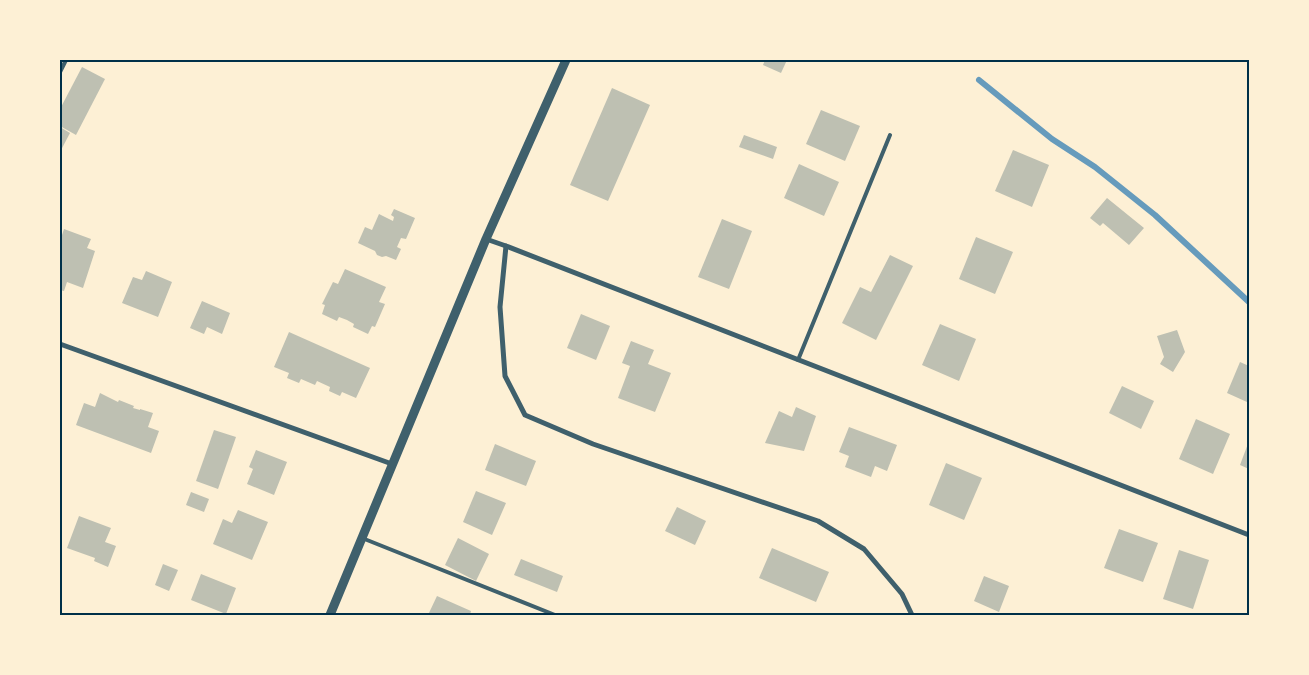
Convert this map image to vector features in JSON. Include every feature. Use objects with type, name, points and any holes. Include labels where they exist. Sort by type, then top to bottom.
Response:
[{"type":"street","points":[[330,615],[486,239],[566,60]]},
{"type":"street","points":[[486,239],[1249,535]]},
{"type":"street","points":[[506,246],[500,307],[505,376],[525,415],[593,444],[818,521],[864,549],[902,594],[912,615]]},
{"type":"street","points":[[60,344],[392,464]]},
{"type":"lane","points":[[60,72],[66,60]]},
{"type":"lane","points":[[798,360],[890,135]]},
{"type":"lane","points":[[362,538],[555,615]]},
{"type":"building","points":[[765,60],[787,60],[781,73],[763,65]]},
{"type":"building","points":[[82,67],[105,79],[76,135],[60,126],[60,109]]},
{"type":"building","points":[[612,88],[650,105],[608,201],[570,185]]},
{"type":"building","points":[[821,110],[860,126],[845,161],[806,144]]},
{"type":"building","points":[[60,127],[70,133],[60,152]]},
{"type":"building","points":[[744,135],[777,147],[773,159],[739,147]]},
{"type":"building","points":[[1013,150],[1049,165],[1032,207],[995,191]]},
{"type":"building","points":[[799,164],[839,182],[824,216],[784,198]]},
{"type":"building","points":[[1107,198],[1144,228],[1129,245],[1103,223],[1100,226],[1090,218]]},
{"type":"building","points":[[394,209],[415,218],[406,239],[401,238],[397,247],[401,249],[396,260],[377,255],[375,251],[358,243],[365,227],[372,230],[379,214],[393,221],[394,217],[391,215]]},
{"type":"building","points":[[722,219],[752,231],[729,289],[698,277]]},
{"type":"building","points":[[64,229],[91,239],[87,248],[95,251],[83,288],[67,282],[64,291],[60,290],[60,241]]},
{"type":"building","points":[[976,237],[1013,252],[995,294],[959,279]]},
{"type":"building","points":[[890,255],[913,266],[876,340],[842,323],[860,287],[871,292]]},
{"type":"building","points":[[345,269],[386,287],[379,302],[385,304],[375,327],[372,326],[368,334],[353,327],[354,324],[347,320],[339,317],[337,321],[322,314],[325,305],[322,304],[333,282],[338,284]]},
{"type":"building","points":[[146,271],[172,282],[158,317],[122,303],[133,277],[142,280]]},
{"type":"building","points":[[202,301],[230,313],[222,334],[207,327],[204,334],[190,328]]},
{"type":"building","points":[[581,314],[610,326],[596,360],[567,348]]},
{"type":"building","points":[[940,324],[976,339],[959,381],[922,365]]},
{"type":"building","points":[[1177,330],[1185,352],[1173,372],[1160,364],[1164,357],[1157,336]]},
{"type":"building","points":[[289,332],[370,368],[356,398],[342,392],[340,396],[329,391],[330,387],[317,381],[315,385],[301,379],[299,383],[287,378],[289,373],[274,367]]},
{"type":"building","points":[[631,341],[654,350],[648,364],[671,373],[655,412],[618,398],[630,366],[622,363]]},
{"type":"building","points":[[1240,362],[1249,366],[1249,396],[1247,402],[1227,393]]},
{"type":"building","points":[[1122,386],[1154,401],[1141,429],[1109,413]]},
{"type":"building","points":[[100,393],[118,402],[119,400],[134,406],[133,408],[153,413],[148,427],[159,431],[151,453],[76,425],[84,403],[95,407]]},
{"type":"building","points":[[796,407],[816,416],[804,451],[765,443],[779,411],[792,417]]},
{"type":"building","points":[[1196,419],[1230,434],[1213,474],[1179,459]]},
{"type":"building","points":[[849,427],[897,445],[887,471],[875,466],[871,477],[845,467],[849,456],[839,452]]},
{"type":"building","points":[[214,430],[236,437],[218,489],[196,481]]},
{"type":"building","points":[[1249,441],[1249,469],[1240,465]]},
{"type":"building","points":[[495,444],[536,461],[526,486],[485,470]]},
{"type":"building","points":[[256,450],[287,462],[274,495],[247,484],[253,469],[249,467]]},
{"type":"building","points":[[946,463],[982,478],[964,520],[929,505]]},
{"type":"building","points":[[476,491],[506,503],[492,535],[463,522]]},
{"type":"building","points":[[191,492],[209,499],[204,512],[186,505]]},
{"type":"building","points":[[677,507],[706,521],[695,545],[665,531]]},
{"type":"building","points":[[238,510],[268,522],[252,560],[213,544],[223,519],[232,523]]},
{"type":"building","points":[[79,516],[111,528],[105,542],[116,546],[108,567],[94,561],[95,558],[67,548]]},
{"type":"building","points":[[1119,529],[1158,543],[1143,582],[1104,568]]},
{"type":"building","points":[[458,538],[489,554],[476,581],[445,565]]},
{"type":"building","points":[[772,548],[829,572],[816,602],[759,578]]},
{"type":"building","points":[[1179,550],[1209,560],[1193,609],[1163,599]]},
{"type":"building","points":[[521,559],[563,576],[557,592],[514,575]]},
{"type":"building","points":[[163,564],[178,570],[169,591],[155,585]]},
{"type":"building","points":[[201,574],[236,588],[226,614],[191,600]]},
{"type":"building","points":[[984,576],[1009,586],[999,612],[974,601]]},
{"type":"building","points":[[437,596],[471,611],[470,615],[428,615]]},
{"type":"waterway","points":[[979,80],[1052,139],[1095,167],[1155,215],[1249,302]]}]
